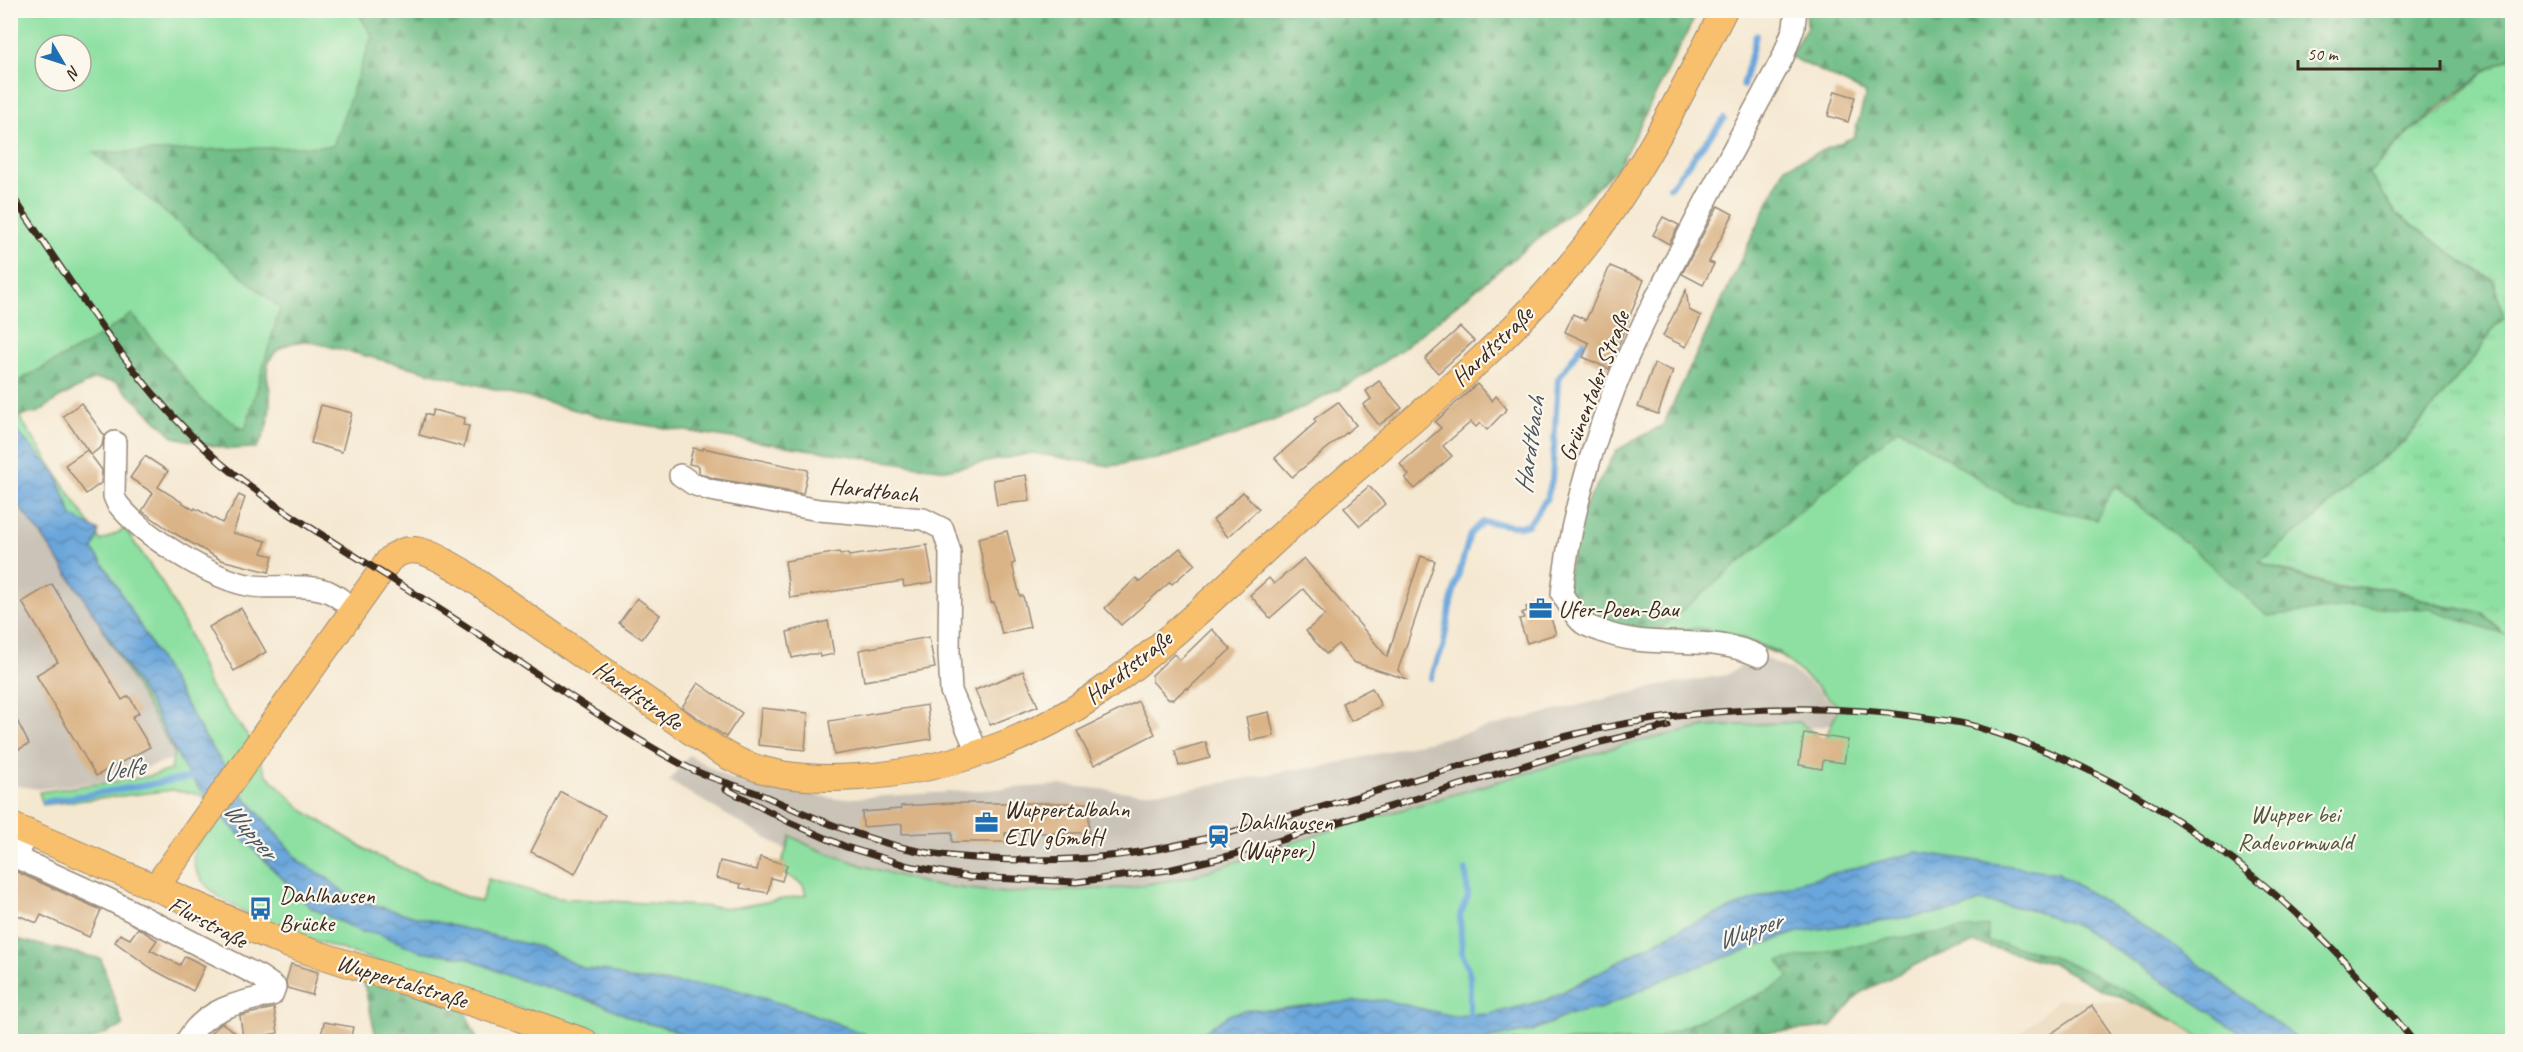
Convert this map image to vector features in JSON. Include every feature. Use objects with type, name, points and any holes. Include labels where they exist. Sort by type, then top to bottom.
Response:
[{"type":"main road","name":"Hardtstraße","points":[[156,887],[279,712],[393,556],[407,550],[421,551],[460,570],[716,749],[753,768],[788,776],[870,776],[978,754],[1040,728],[1095,696],[1125,674],[1446,390],[1518,322],[1565,272],[1615,206],[1672,109],[1724,10]]},
{"type":"main road","name":"Wuppertalstraße","points":[[20,828],[289,945],[585,1041]]},
{"type":"street","name":"Grünentaler Straße","points":[[1759,656],[1726,644],[1650,642],[1616,637],[1583,624],[1562,594],[1565,561],[1575,518],[1599,435],[1618,381],[1641,326],[1783,57],[1794,27],[1796,10]]},
{"type":"street","points":[[115,442],[114,496],[117,502],[166,546],[198,565],[233,580],[253,586],[312,588],[328,591],[354,610]]},
{"type":"street","name":"Hardtbach","points":[[680,475],[693,484],[710,490],[819,510],[923,519],[943,529],[950,552],[951,691],[978,754]]},
{"type":"street","name":"Flurstraße","points":[[20,828],[13,856],[108,899],[259,976],[275,987],[272,995],[211,1014],[197,1026],[186,1041]]},
{"type":"shaded area","points":[[10,496],[42,536],[82,595],[179,757],[105,781],[39,789],[11,785]]},
{"type":"shaded area","points":[[1759,656],[1791,670],[1807,681],[1839,709],[1845,723],[1795,730],[1082,913],[815,867],[669,781],[689,755],[732,780],[765,787],[788,776],[810,794],[837,799],[1061,785],[1139,793],[1190,789],[1296,769],[1318,768],[1655,687],[1726,675]]},
{"type":"shaded area","points":[[2058,999],[2131,1002],[2193,1030],[2211,1041],[2022,1042],[2018,1036]]},
{"type":"green space","points":[[11,10],[357,11],[372,36],[333,146],[94,153],[280,308],[245,430],[203,402],[132,314],[90,342],[11,385]]},
{"type":"green space","points":[[11,11],[1698,11],[1619,166],[1577,207],[1401,350],[1353,382],[1290,414],[1235,435],[1162,458],[1111,466],[1032,453],[946,470],[618,421],[308,341],[281,348],[269,363],[267,374],[270,394],[269,416],[266,430],[256,448],[228,449],[174,437],[116,382],[94,379],[39,412],[11,418]]},
{"type":"green space","points":[[1806,11],[2512,11],[2512,58],[2490,68],[2411,130],[2368,174],[2396,213],[2466,264],[2494,281],[2504,318],[2493,328],[2479,351],[2403,443],[2354,479],[2316,517],[2259,562],[2337,589],[2390,588],[2440,606],[2482,613],[2504,635],[2512,1041],[1839,695],[1778,654],[1727,636],[1650,640],[1585,621],[1564,593],[1580,515],[1617,450],[1663,425],[1785,167],[1854,137],[1866,93],[1789,56],[1807,27]]},
{"type":"green space","points":[[2512,58],[2512,639],[2504,635],[2483,613],[2440,605],[2389,588],[2337,587],[2258,562],[2316,517],[2354,479],[2403,443],[2479,351],[2493,328],[2504,318],[2494,281],[2466,264],[2396,213],[2368,174],[2412,130],[2446,106],[2491,67]]},
{"type":"green space","name":"Wupper bei Radevormwald","points":[[10,403],[101,541],[125,529],[161,581],[188,631],[209,686],[248,736],[266,774],[304,811],[373,854],[455,893],[481,902],[488,879],[557,898],[733,908],[806,895],[803,885],[779,870],[791,836],[814,848],[861,865],[931,885],[1005,893],[1124,888],[1189,877],[1319,834],[1622,745],[1706,727],[1799,722],[1824,741],[1839,707],[1778,652],[1730,633],[1697,628],[1658,631],[1899,428],[2014,501],[2096,520],[2114,486],[2192,548],[2267,616],[2348,607],[2430,609],[2512,637],[2512,1041],[2205,1041],[2157,1009],[2102,978],[2044,955],[1988,942],[1988,926],[1882,940],[1779,961],[1789,977],[1774,988],[1650,1041],[608,1041],[558,1021],[274,927],[233,906],[206,885],[198,873],[194,860],[196,845],[220,810],[198,794],[173,790],[43,805],[39,792],[145,777],[171,770],[174,752],[52,542],[11,491]]},
{"type":"green space","points":[[1978,903],[2194,1029],[2094,986],[2054,964],[1975,943],[1925,960],[1860,993],[1831,1027],[1736,1035],[1711,1042],[1475,1042]]},
{"type":"green space","points":[[11,938],[101,959],[123,1026],[88,1041],[11,1041]]},
{"type":"green space","points":[[362,975],[462,1005],[478,1041],[377,1041]]},
{"type":"water","name":"Wupper","points":[[10,424],[56,473],[72,516],[99,531],[93,550],[108,571],[205,737],[245,797],[301,863],[325,876],[346,894],[381,907],[543,948],[585,969],[609,971],[628,979],[730,988],[802,1010],[864,1034],[873,1041],[692,1041],[671,1029],[638,1021],[604,1005],[511,977],[468,958],[420,951],[376,933],[361,932],[311,908],[222,817],[186,771],[150,704],[82,595],[42,536],[11,496]]},
{"type":"water","name":"Wupper","points":[[1917,852],[2058,873],[2167,941],[2290,1033],[2297,1041],[2250,1041],[2080,927],[2028,909],[1979,901],[1961,910],[1798,932],[1669,977],[1602,1008],[1571,1014],[1532,1031],[1471,1041],[1353,1041],[1330,1039],[1293,1031],[1254,1041],[1190,1041],[1231,1014],[1252,1009],[1269,1010],[1384,1000],[1453,1016],[1490,1014],[1547,1000],[1686,926],[1799,882]]},
{"type":"building","points":[[1835,91],[1855,97],[1848,122],[1828,116]]},
{"type":"building","points":[[1718,206],[1733,214],[1709,262],[1714,264],[1703,285],[1682,274]]},
{"type":"building","points":[[1663,217],[1679,225],[1669,244],[1653,235]]},
{"type":"building","points":[[1610,266],[1644,280],[1609,369],[1583,357],[1589,343],[1565,332],[1573,314],[1586,320]]},
{"type":"building","points":[[1686,290],[1689,310],[1701,316],[1686,347],[1663,336]]},
{"type":"building","points":[[1460,327],[1474,341],[1438,373],[1425,359]]},
{"type":"building","points":[[1654,364],[1673,371],[1658,414],[1638,407]]},
{"type":"building","points":[[1379,381],[1402,408],[1379,425],[1363,405],[1371,399],[1366,391]]},
{"type":"building","points":[[1477,384],[1492,401],[1496,396],[1507,409],[1487,430],[1480,423],[1476,427],[1471,422],[1443,446],[1452,456],[1415,489],[1405,478],[1409,475],[1400,464],[1441,428],[1435,422]]},
{"type":"building","points":[[1338,402],[1356,425],[1292,477],[1275,458],[1316,422],[1314,419]]},
{"type":"building","points":[[81,403],[104,435],[102,446],[91,455],[63,416]]},
{"type":"building","points":[[321,405],[352,413],[342,452],[311,443]]},
{"type":"building","points":[[433,410],[465,418],[463,425],[469,426],[464,447],[419,435],[425,414],[431,416]]},
{"type":"building","points":[[693,448],[703,450],[703,448],[808,470],[803,494],[713,478],[699,473],[699,466],[689,464]]},
{"type":"building","points":[[87,450],[102,470],[101,483],[86,494],[65,465]]},
{"type":"building","points":[[145,456],[168,471],[158,487],[194,510],[195,508],[222,523],[239,495],[245,498],[233,533],[266,541],[262,553],[273,556],[269,572],[221,560],[174,533],[142,511],[153,493],[130,478]]},
{"type":"building","points":[[1026,475],[1030,501],[997,505],[993,480]]},
{"type":"building","points":[[1369,486],[1385,504],[1360,526],[1344,508]]},
{"type":"building","points":[[1243,492],[1259,509],[1228,537],[1213,520]]},
{"type":"building","points":[[1007,531],[1015,563],[1012,564],[1030,627],[1002,634],[994,602],[991,603],[978,538]]},
{"type":"building","points":[[927,545],[933,582],[904,587],[903,581],[790,598],[785,561],[839,552],[840,554],[848,553],[849,556]]},
{"type":"building","points":[[1180,548],[1195,564],[1172,584],[1170,582],[1121,625],[1105,608],[1136,578],[1140,582]]},
{"type":"building","points":[[1421,556],[1435,561],[1398,670],[1406,679],[1353,662],[1338,644],[1326,654],[1306,631],[1325,615],[1303,589],[1270,618],[1250,595],[1269,578],[1274,584],[1304,558],[1387,657]]},
{"type":"building","points":[[52,584],[122,700],[129,696],[139,713],[132,717],[150,747],[96,776],[36,675],[58,662],[22,602]]},
{"type":"building","points":[[637,598],[660,615],[642,639],[619,623]]},
{"type":"building","points":[[1545,600],[1556,634],[1527,643],[1519,619],[1524,618],[1522,613],[1527,611],[1526,607]]},
{"type":"building","points":[[241,608],[266,652],[234,671],[209,627]]},
{"type":"building","points":[[828,621],[834,654],[820,657],[819,654],[810,654],[792,658],[787,632]]},
{"type":"building","points":[[1212,629],[1231,649],[1188,689],[1187,687],[1174,699],[1168,699],[1152,681],[1152,675],[1174,654],[1180,660]]},
{"type":"building","points":[[929,637],[935,668],[864,681],[859,650]]},
{"type":"building","points":[[1023,671],[1038,706],[990,725],[975,690]]},
{"type":"building","points":[[698,683],[742,713],[726,737],[682,707]]},
{"type":"building","points":[[1372,688],[1381,706],[1351,721],[1342,703]]},
{"type":"building","points":[[1138,701],[1155,734],[1094,765],[1077,731]]},
{"type":"building","points":[[927,705],[931,739],[834,755],[829,721]]},
{"type":"building","points":[[10,707],[29,744],[10,754]]},
{"type":"building","points":[[761,708],[808,713],[805,750],[758,745]]},
{"type":"building","points":[[1269,712],[1274,736],[1251,741],[1246,717]]},
{"type":"building","points":[[1804,733],[1848,740],[1844,763],[1823,760],[1822,769],[1799,765]]},
{"type":"building","points":[[1206,742],[1210,758],[1179,766],[1175,751]]},
{"type":"building","points":[[561,792],[605,815],[575,874],[531,852]]},
{"type":"building","points":[[952,803],[1089,803],[1089,833],[1005,833],[1006,842],[952,842],[952,832],[902,834],[902,824],[863,827],[862,812],[901,809],[901,806]]},
{"type":"building","points":[[760,857],[787,865],[782,881],[771,878],[768,893],[740,888],[741,884],[716,878],[720,861],[757,870]]},
{"type":"building","points":[[10,872],[17,872],[101,910],[89,937],[41,915],[37,923],[15,914],[15,901],[10,901]]},
{"type":"building","points":[[138,928],[157,940],[150,950],[180,965],[185,956],[205,966],[193,991],[154,970],[115,942],[120,934],[130,939]]},
{"type":"building","points":[[291,964],[318,972],[312,995],[287,988],[286,981]]},
{"type":"building","points":[[2092,1006],[2116,1041],[2040,1041]]},
{"type":"building","points":[[274,1008],[278,1033],[266,1035],[268,1041],[202,1041],[222,1023],[243,1038],[240,1016]]},
{"type":"building","points":[[324,1022],[353,1027],[350,1041],[320,1041]]},
{"type":"waterway","name":"Hardtbach","points":[[1743,86],[1756,35]]},
{"type":"waterway","name":"Hardtbach","points":[[1670,187],[1724,119]]},
{"type":"waterway","name":"Hardtbach","points":[[1431,678],[1443,648],[1451,602],[1470,534],[1483,522],[1528,525],[1547,498],[1552,480],[1558,379],[1584,342]]},
{"type":"waterway","name":"Uelfe","points":[[45,802],[199,776]]},
{"type":"waterway","name":"Hardtbach","points":[[1466,870],[1468,897],[1460,915],[1462,953],[1470,975],[1470,1022]]},
{"type":"railway","points":[[10,193],[104,330],[156,396],[213,456],[270,501],[654,749],[702,774],[858,834],[903,848],[950,856],[1021,860],[1093,858],[1161,848],[1221,835],[1605,727],[1740,710],[1832,709],[1919,717],[1970,725],[2042,750],[2104,778],[2163,812],[2220,850],[2273,893],[2323,939],[2370,989],[2414,1042]]},
{"type":"railway","points":[[726,789],[789,822],[846,847],[909,866],[969,877],[1076,882],[1168,870],[1232,855],[1601,742],[1668,726]]},
{"type":"place","name":"Ufer-Poen-Bau","points":[[1540,609]]},
{"type":"place","name":"Wuppertalbahn EIV gGmbH","points":[[986,823]]},
{"type":"place","name":"Dahlhausen (Wupper)","points":[[1219,836]]},
{"type":"place","name":"Dahlhausen Brücke","points":[[261,909]]}]
